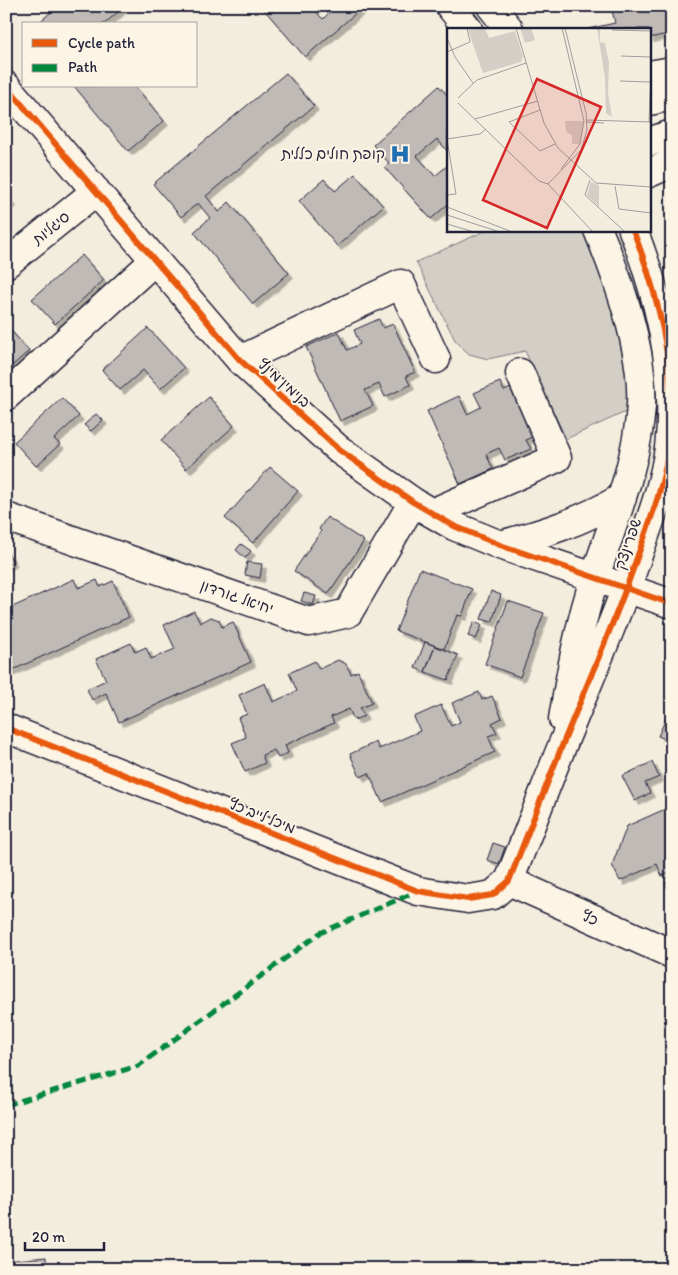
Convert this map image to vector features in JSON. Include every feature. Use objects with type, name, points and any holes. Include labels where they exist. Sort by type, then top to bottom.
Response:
[{"type":"street","points":[[450,6],[467,28]]},
{"type":"street","points":[[491,6],[508,28]]},
{"type":"street","points":[[650,75],[672,71]]},
{"type":"street","name":"בנימין מינץ","points":[[6,86],[240,360],[338,449],[422,508],[454,526],[500,545],[595,576],[672,604]]},
{"type":"street","points":[[650,102],[672,96]]},
{"type":"street","points":[[650,142],[672,134]]},
{"type":"street","points":[[650,173],[672,163]]},
{"type":"street","name":"סיגליות","points":[[6,264],[96,191]]},
{"type":"street","name":"שפרינצק","points":[[556,760],[573,664],[595,576],[632,467],[641,406],[638,362],[624,304],[598,231]]},
{"type":"street","name":"שפרינצק","points":[[509,881],[556,760],[585,696],[627,587],[658,497],[669,448],[670,404],[666,310],[633,231]]},
{"type":"street","points":[[6,396],[155,260]]},
{"type":"street","points":[[240,360],[401,284],[436,359]]},
{"type":"street","points":[[422,508],[557,458],[520,373]]},
{"type":"street","points":[[500,545],[548,533],[579,521],[622,498]]},
{"type":"street","name":"יחיאל גורדון","points":[[6,517],[309,622],[348,613],[422,508]]},
{"type":"street","name":"מיכל לייב כץ","points":[[6,728],[418,891],[468,899],[493,895],[509,881]]},
{"type":"street","name":"כץ","points":[[509,881],[672,954]]},
{"type":"shaded area","points":[[485,231],[598,231],[641,405],[566,439],[525,351],[488,359],[469,354],[455,340],[416,262]]},
{"type":"building","points":[[58,6],[125,6],[106,22],[39,22]]},
{"type":"building","points":[[261,6],[318,6],[314,10],[323,19],[336,6],[364,6],[305,57]]},
{"type":"building","points":[[611,6],[672,6],[672,33],[650,38],[650,28],[592,28],[615,23]]},
{"type":"building","points":[[286,73],[314,106],[206,196],[219,212],[229,202],[289,273],[253,304],[194,232],[210,218],[198,203],[181,217],[153,184]]},
{"type":"building","name":"קופת חולים כללית","points":[[439,86],[447,95],[447,151],[437,139],[417,156],[435,176],[447,166],[447,205],[431,219],[385,168],[389,163],[373,145]]},
{"type":"building","points":[[76,88],[137,88],[164,121],[128,151]]},
{"type":"building","points":[[355,174],[383,206],[337,246],[299,201],[324,179],[335,191]]},
{"type":"building","points":[[6,195],[12,202],[6,207]]},
{"type":"building","points":[[82,255],[104,280],[55,324],[32,299]]},
{"type":"building","points":[[379,319],[383,328],[393,324],[415,372],[406,376],[410,385],[385,397],[379,384],[365,390],[373,406],[340,421],[306,347],[339,332],[347,350],[360,344],[354,330]]},
{"type":"building","points":[[6,325],[29,351],[6,371]]},
{"type":"building","points":[[148,328],[184,368],[160,389],[143,370],[120,390],[102,370]]},
{"type":"building","points":[[500,382],[504,391],[513,387],[535,435],[526,440],[531,449],[505,460],[499,448],[486,454],[493,469],[460,484],[427,411],[459,396],[467,414],[481,407],[474,393]]},
{"type":"building","points":[[209,397],[234,426],[186,469],[161,440]]},
{"type":"building","points":[[62,398],[79,416],[54,439],[60,444],[36,466],[14,442]]},
{"type":"building","points":[[96,414],[103,420],[91,431],[84,425]]},
{"type":"building","points":[[270,467],[298,491],[253,543],[225,518]]},
{"type":"building","points":[[327,517],[364,541],[328,594],[294,571],[321,531],[319,529]]},
{"type":"building","points":[[241,544],[251,551],[245,558],[236,550]]},
{"type":"building","points":[[6,552],[13,562],[6,566]]},
{"type":"building","points":[[247,562],[262,564],[260,578],[245,575]]},
{"type":"building","points":[[420,569],[472,589],[462,616],[457,615],[444,649],[396,631]]},
{"type":"building","points":[[74,579],[78,588],[97,580],[100,587],[113,581],[129,617],[6,673],[6,610]]},
{"type":"building","points":[[491,591],[501,595],[492,622],[481,619]]},
{"type":"building","points":[[304,593],[316,596],[313,605],[301,601]]},
{"type":"building","points":[[508,601],[544,613],[520,677],[485,664]]},
{"type":"building","points":[[194,611],[200,623],[211,617],[219,620],[222,627],[233,622],[251,662],[119,722],[106,693],[92,700],[87,689],[106,680],[96,659],[131,643],[135,652],[146,647],[151,659],[175,649],[164,625]]},
{"type":"building","points":[[474,622],[482,625],[476,639],[468,636]]},
{"type":"building","points":[[425,642],[435,646],[425,672],[415,668]]},
{"type":"building","points":[[435,646],[458,655],[448,680],[425,672]]},
{"type":"building","points":[[338,660],[346,664],[351,674],[358,671],[372,703],[360,708],[364,716],[354,720],[349,709],[331,717],[334,723],[285,745],[288,753],[278,758],[274,750],[262,755],[265,763],[245,772],[232,743],[246,737],[238,718],[247,714],[239,695],[265,683],[273,702],[297,691],[289,673],[315,661],[319,669]]},
{"type":"building","points":[[479,692],[482,700],[492,696],[502,718],[492,723],[497,733],[488,736],[495,752],[382,802],[369,773],[360,777],[350,754],[376,742],[379,749],[420,731],[414,717],[441,705],[451,726],[460,722],[452,703]]},
{"type":"building","points":[[672,705],[672,742],[658,736]]},
{"type":"building","points":[[652,762],[659,777],[645,783],[650,793],[635,801],[622,776]]},
{"type":"building","points":[[672,806],[672,871],[662,876],[657,864],[620,881],[612,865],[627,826]]},
{"type":"building","points":[[493,843],[505,847],[499,864],[487,860]]},
{"type":"building","points":[[672,880],[672,898],[665,883]]},
{"type":"building","points":[[46,1257],[47,1269],[6,1269],[6,1261]]},
{"type":"marked path","points":[[6,1105],[138,1066],[320,933],[418,891]]},
{"type":"cycle path","points":[[6,86],[240,360],[338,449],[413,502],[454,526],[500,545],[672,604]]},
{"type":"cycle path","points":[[6,728],[418,891],[468,899],[493,895],[509,881],[623,596],[654,511],[663,480],[669,448],[671,420],[669,365],[659,310],[633,231]]},
{"type":"place","name":"קופת חולים כללית","points":[[400,154]]}]
